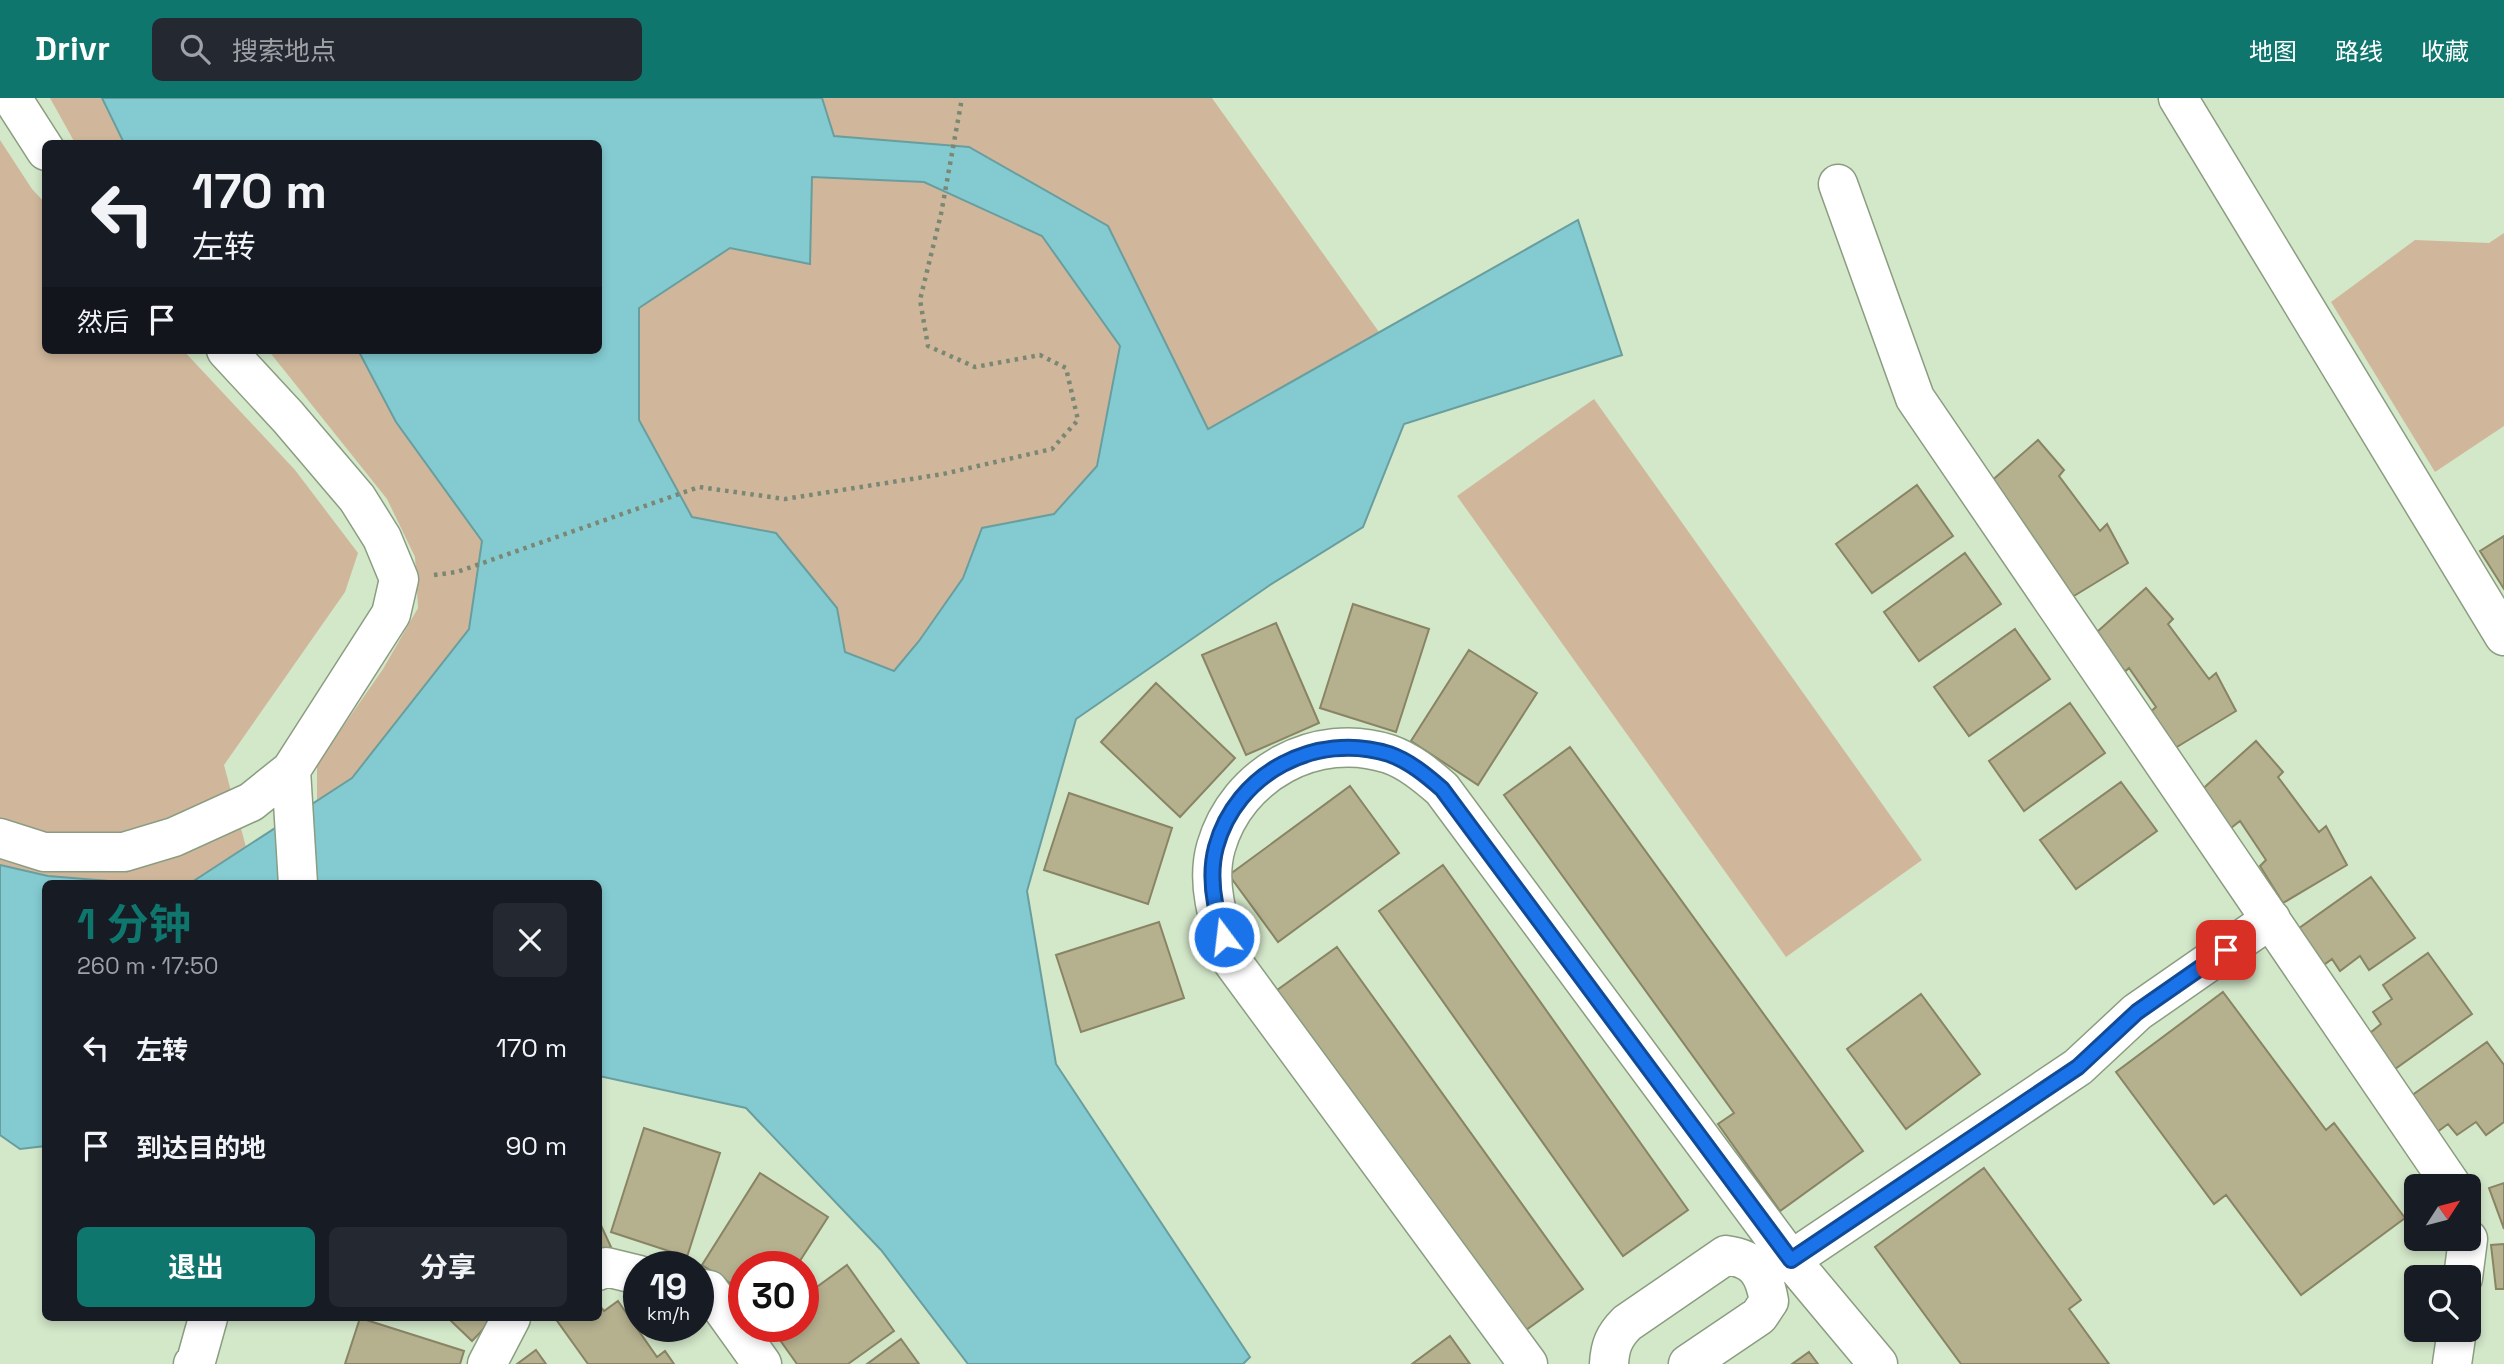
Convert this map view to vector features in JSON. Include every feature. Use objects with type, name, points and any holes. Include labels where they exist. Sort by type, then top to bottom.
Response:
[{"type":"street","points":[[12,98],[42,145]]},
{"type":"street","points":[[2178,98],[2504,636]]},
{"type":"street","points":[[1838,184],[1914,398],[2444,1174]]},
{"type":"street","points":[[230,354],[288,416],[357,498],[382,538],[399,579],[391,614],[292,786],[298,880]]},
{"type":"street","points":[[1528,1364],[1232,961],[1216,912],[1212,880],[1216,848],[1229,815],[1250,787],[1278,765],[1317,750],[1359,747],[1390,754],[1418,768],[1442,789],[1774,1264],[1878,1364]]},
{"type":"street","points":[[0,838],[44,852],[124,852],[174,837],[292,786]]},
{"type":"street","points":[[1688,1364],[1759,1316],[1769,1301],[1765,1282],[1774,1264],[2078,1067],[2137,1012],[2271,919]]},
{"type":"street","points":[[1609,1364],[1615,1335],[1627,1323],[1726,1255],[1774,1264]]},
{"type":"street","points":[[602,1269],[606,1267],[623,1271]]},
{"type":"street","points":[[714,1297],[762,1364]]},
{"type":"street","points":[[193,1364],[207,1321]]},
{"type":"street","points":[[487,1364],[509,1321]]},
{"type":"street","points":[[2452,1364],[2455,1342]]},
{"type":"path","points":[[457,572],[699,487],[785,499],[943,474],[1052,449],[1079,420],[1066,368],[1040,355],[975,367],[928,346],[920,300],[941,214],[962,98]]},
{"type":"shaded area","points":[[50,98],[102,98],[123,140],[73,140]]},
{"type":"shaded area","points":[[822,98],[1212,98],[1379,332],[1208,429],[1108,226],[969,147],[834,136]]},
{"type":"shaded area","points":[[0,140],[42,200],[42,354],[187,354],[295,470],[358,553],[345,592],[224,765],[246,847],[195,880],[97,880],[48,876],[0,865]]},
{"type":"shaded area","points":[[811,177],[924,182],[1042,235],[1120,345],[1097,466],[1053,515],[982,528],[963,578],[895,671],[845,652],[837,608],[776,533],[692,517],[639,420],[639,308],[730,248],[810,264]]},
{"type":"shaded area","points":[[2504,233],[2504,426],[2435,472],[2331,302],[2415,240],[2489,243]]},
{"type":"shaded area","points":[[271,354],[360,354],[396,422],[482,541],[469,629],[352,779],[317,801],[317,764],[383,669],[418,608],[415,557],[387,499]]},
{"type":"shaded area","points":[[1594,399],[1922,860],[1786,957],[1457,496]]},
{"type":"water","points":[[102,98],[822,98],[834,136],[969,147],[1108,226],[1208,429],[1578,220],[1622,355],[1404,424],[1363,527],[1270,585],[1076,719],[1027,891],[1056,1064],[1250,1357],[1243,1364],[968,1364],[881,1250],[746,1108],[602,1077],[602,880],[195,880],[352,778],[469,629],[482,541],[396,422],[360,354],[602,354],[602,140],[123,140]],"holes":[[[812,177],[924,182],[1042,236],[1120,346],[1097,466],[1054,514],[982,528],[963,578],[919,641],[894,671],[845,652],[837,608],[776,533],[692,517],[639,420],[639,308],[730,248],[810,264]]]},
{"type":"water","points":[[0,865],[48,876],[97,880],[42,880],[42,1146],[20,1149],[0,1135]]},
{"type":"building","points":[[2038,440],[2064,470],[2059,476],[2100,531],[2107,524],[2128,563],[2064,602],[1979,492]]},
{"type":"building","points":[[1917,485],[1953,536],[1872,593],[1836,544]]},
{"type":"building","points":[[2504,536],[2504,589],[2480,551]]},
{"type":"building","points":[[1965,553],[2001,604],[1919,661],[1884,612]]},
{"type":"building","points":[[2146,588],[2173,619],[2168,624],[2209,679],[2216,673],[2236,711],[2172,750],[2149,713],[2156,707],[2129,668],[2121,675],[2088,640]]},
{"type":"building","points":[[1353,604],[1429,629],[1396,732],[1320,708]]},
{"type":"building","points":[[1276,623],[1319,723],[1246,755],[1202,655]]},
{"type":"building","points":[[2015,629],[2050,679],[1969,736],[1934,687]]},
{"type":"building","points":[[1469,650],[1537,693],[1478,785],[1411,741]]},
{"type":"building","points":[[1156,683],[1235,758],[1180,817],[1101,742]]},
{"type":"building","points":[[2070,703],[2105,753],[2024,811],[1989,761]]},
{"type":"building","points":[[2256,741],[2283,772],[2278,777],[2319,832],[2326,826],[2347,865],[2283,903],[2260,866],[2266,860],[2240,821],[2231,828],[2198,793]]},
{"type":"building","points":[[1570,747],[1863,1151],[1780,1211],[1718,1124],[1734,1113],[1504,795]]},
{"type":"building","points":[[2121,782],[2157,831],[2076,889],[2040,840]]},
{"type":"building","points":[[1350,786],[1399,853],[1278,942],[1229,875]]},
{"type":"building","points":[[1069,793],[1172,828],[1148,904],[1044,870]]},
{"type":"building","points":[[1443,865],[1688,1210],[1623,1256],[1379,911]]},
{"type":"building","points":[[2371,877],[2415,938],[2369,970],[2360,956],[2340,971],[2332,959],[2321,967],[2295,931]]},
{"type":"building","points":[[1159,922],[1184,998],[1081,1032],[1056,955]]},
{"type":"building","points":[[1337,947],[1583,1289],[1519,1335],[1273,993]]},
{"type":"building","points":[[2428,953],[2472,1014],[2395,1069],[2370,1033],[2381,1024],[2373,1012],[2392,999],[2383,985]]},
{"type":"building","points":[[2223,992],[2326,1130],[2334,1123],[2404,1219],[2301,1295],[2226,1195],[2214,1204],[2116,1072]]},
{"type":"building","points":[[1921,994],[1980,1074],[1906,1129],[1847,1049]]},
{"type":"building","points":[[2487,1042],[2504,1065],[2504,1122],[2486,1135],[2476,1122],[2457,1135],[2448,1124],[2437,1132],[2411,1096]]},
{"type":"building","points":[[644,1128],[720,1153],[689,1251],[669,1251],[611,1232]]},
{"type":"building","points":[[1984,1168],[2081,1300],[2069,1309],[2109,1364],[1961,1364],[1875,1247]]},
{"type":"building","points":[[760,1173],[828,1217],[806,1251],[728,1251],[728,1282],[714,1273],[714,1251],[711,1251]]},
{"type":"building","points":[[2504,1183],[2504,1229],[2489,1188]]},
{"type":"building","points":[[602,1228],[611,1247],[602,1250]]},
{"type":"building","points":[[2504,1244],[2504,1289],[2496,1289],[2491,1245]]},
{"type":"building","points":[[847,1265],[894,1331],[848,1364],[797,1364],[781,1342],[819,1342],[819,1285]]},
{"type":"building","points":[[618,1301],[623,1308],[623,1342],[647,1342],[657,1357],[665,1351],[674,1364],[588,1364],[557,1321],[602,1321],[602,1308],[604,1311]]},
{"type":"building","points":[[359,1321],[369,1321],[464,1351],[460,1364],[345,1364]]},
{"type":"building","points":[[451,1321],[491,1321],[472,1341]]},
{"type":"building","points":[[1450,1336],[1470,1364],[1412,1364]]},
{"type":"building","points":[[901,1339],[919,1364],[867,1364]]},
{"type":"building","points":[[536,1350],[546,1364],[517,1364]]},
{"type":"building","points":[[1809,1352],[1818,1364],[1792,1364]]},
{"type":"route","points":[[1224,937],[1216,912],[1212,880],[1216,848],[1229,815],[1250,787],[1278,765],[1317,750],[1359,747],[1390,754],[1418,768],[1442,789],[1791,1260],[2078,1067],[2137,1012],[2226,950]]}]
